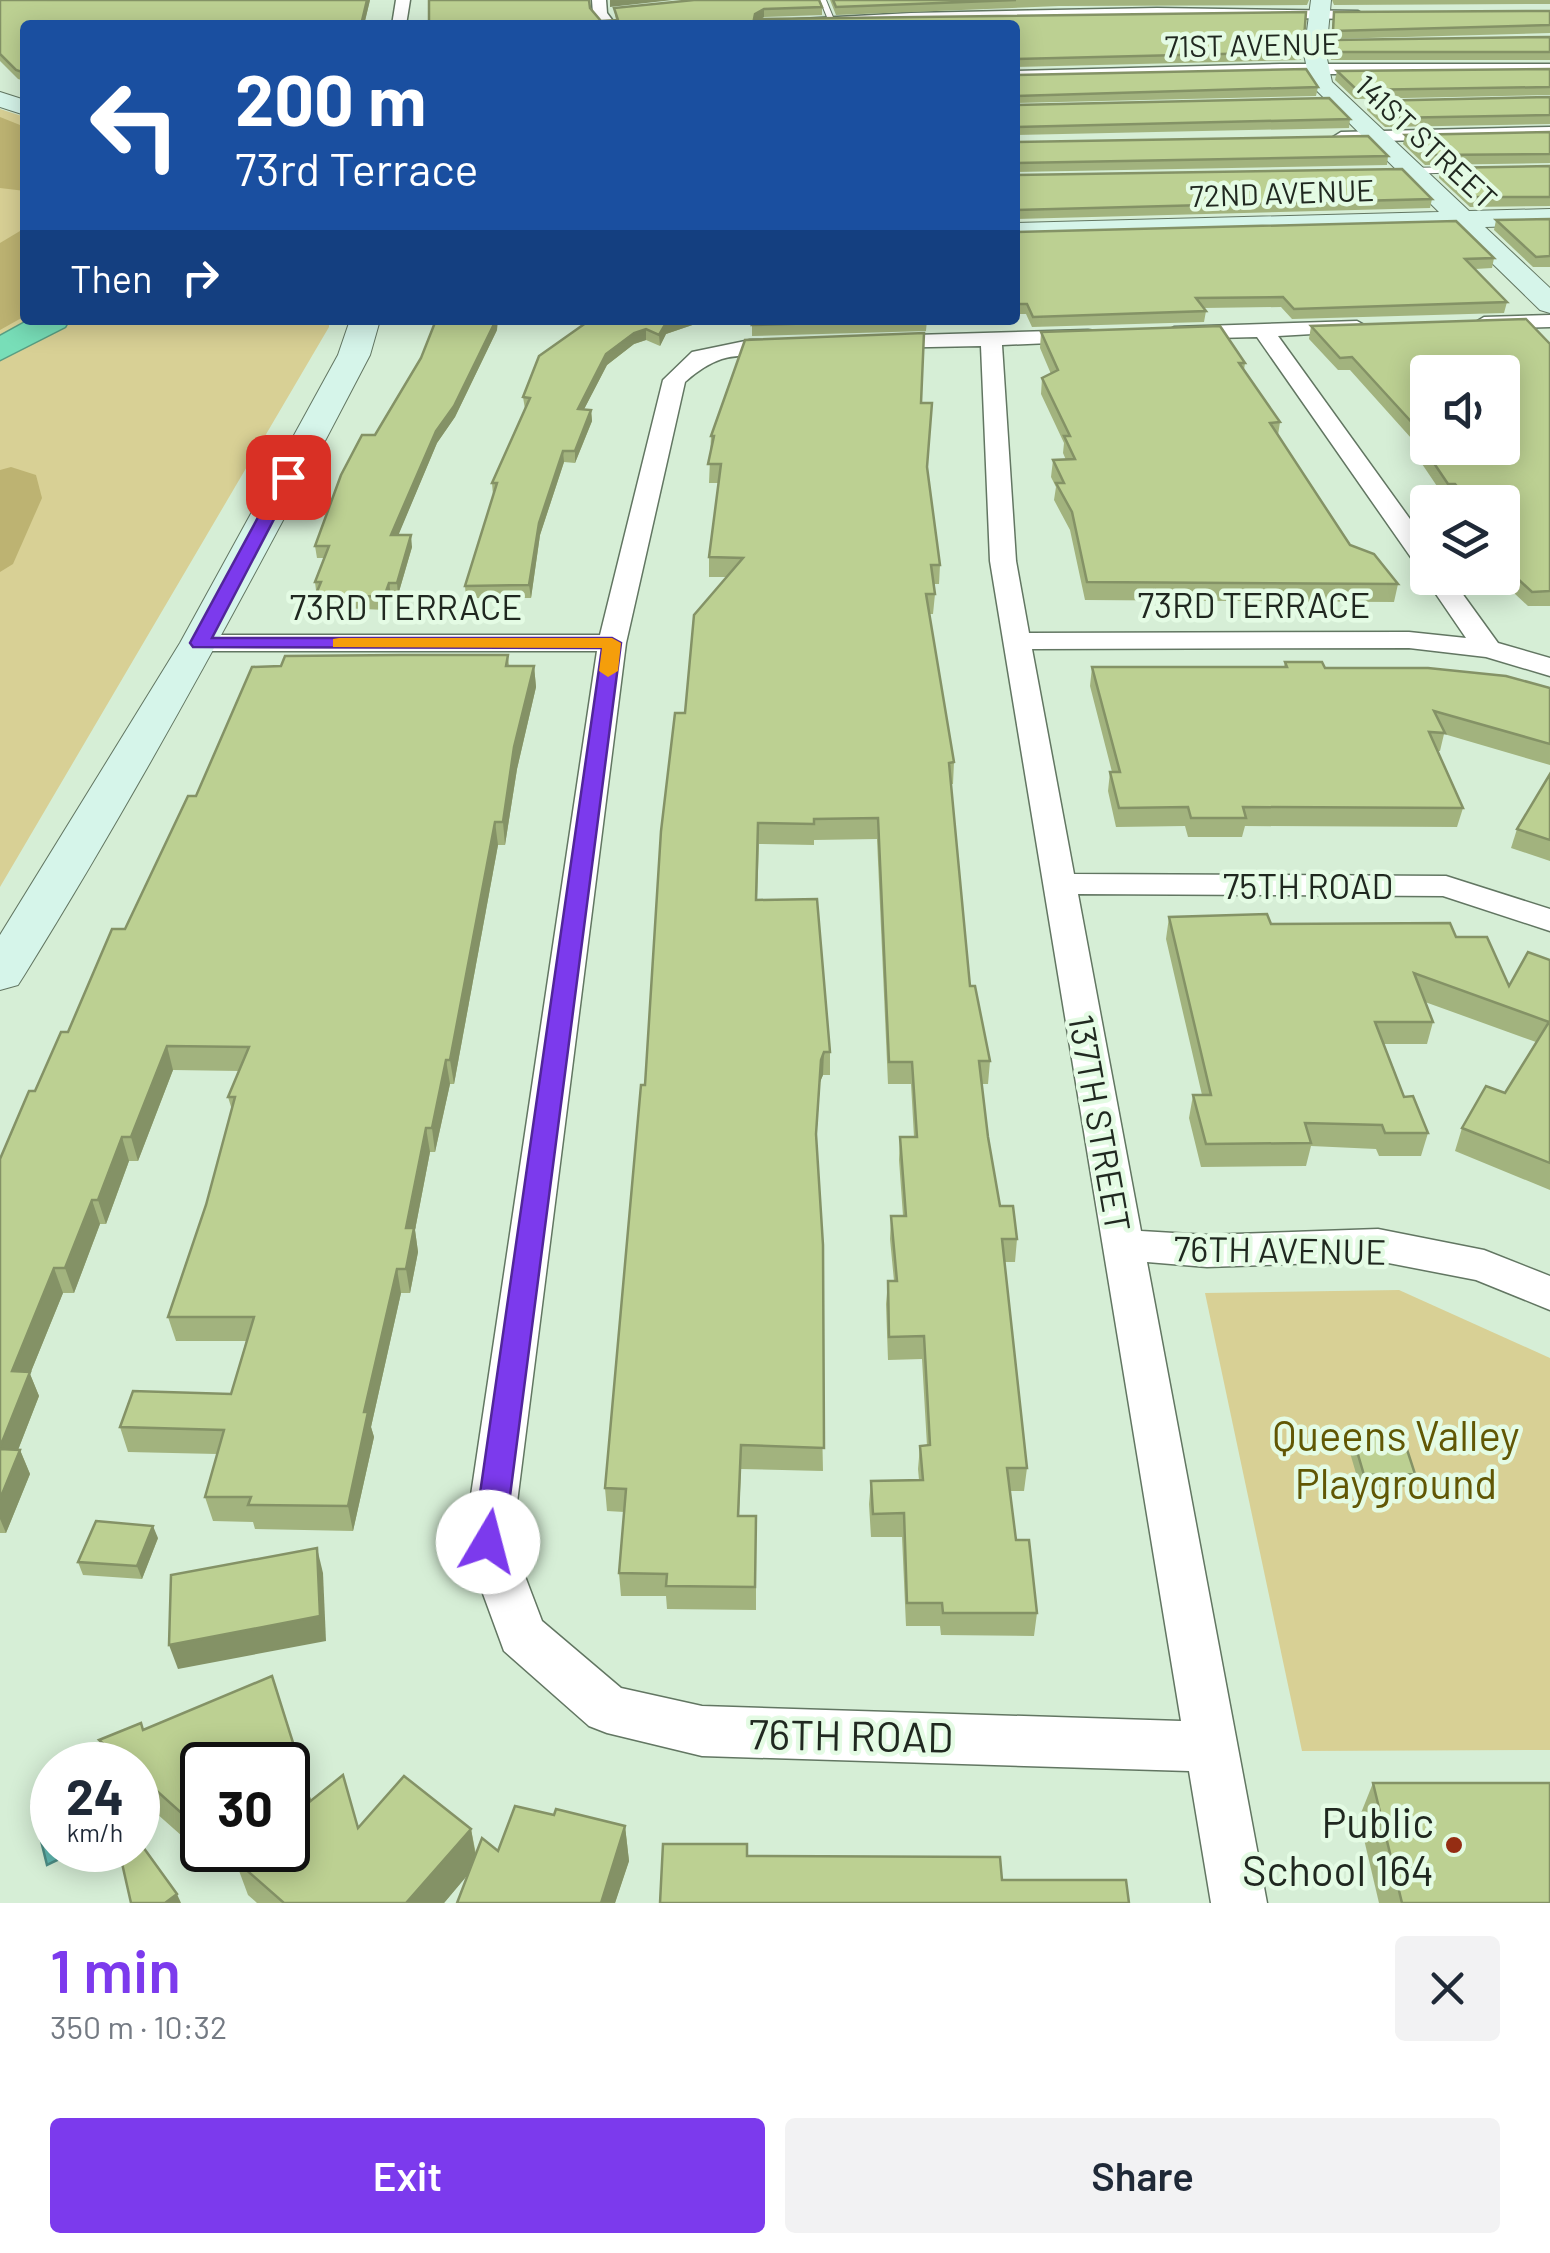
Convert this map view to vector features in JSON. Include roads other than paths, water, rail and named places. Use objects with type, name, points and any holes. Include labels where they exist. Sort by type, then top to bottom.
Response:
[{"type":"highway","points":[[0,350],[44,325]]},
{"type":"street","points":[[832,20],[1320,8],[1380,14]]},
{"type":"street","name":"141ST STREET","points":[[1320,8],[1322,43],[1316,70],[1340,103],[1405,171],[1550,304]]},
{"type":"street","name":"71ST AVENUE","points":[[1020,76],[1550,69]]},
{"type":"street","points":[[1332,137],[1550,132]]},
{"type":"street","name":"72ND AVENUE","points":[[1020,232],[1550,217]]},
{"type":"street","points":[[1462,324],[1550,322]]},
{"type":"street","points":[[0,974],[94,825],[200,643],[354,354],[363,325]]},
{"type":"street","points":[[1146,334],[1382,326]]},
{"type":"street","points":[[1263,330],[1410,538]]},
{"type":"street","points":[[862,342],[1108,335]]},
{"type":"street","name":"137TH STREET","points":[[992,339],[1004,561],[1016,642],[1239,1903]]},
{"type":"street","points":[[612,643],[674,380],[700,357],[750,346],[806,344]]},
{"type":"street","points":[[1450,595],[1488,649]]},
{"type":"street","name":"73RD TERRACE","points":[[1016,642],[1409,640],[1488,649],[1550,666]]},
{"type":"street","name":"73RD TERRACE","points":[[200,643],[612,643]]},
{"type":"street","name":"76TH ROAD","points":[[612,643],[488,1542],[522,1636],[607,1710],[702,1731],[1210,1746]]},
{"type":"street","name":"75TH ROAD","points":[[1060,884],[1446,886],[1550,920]]},
{"type":"street","name":"76TH AVENUE","points":[[1122,1245],[1207,1251],[1378,1245],[1484,1266],[1550,1294]]},
{"type":"lane","points":[[823,0],[832,20]]},
{"type":"lane","points":[[603,12],[619,11]]},
{"type":"lane","points":[[1405,171],[1471,170]]},
{"type":"place","name":"Public School 164","points":[[1454,1845]]},
{"type":"park label","name":"Queens Valley Playground","points":[[1396,1458]]}]
